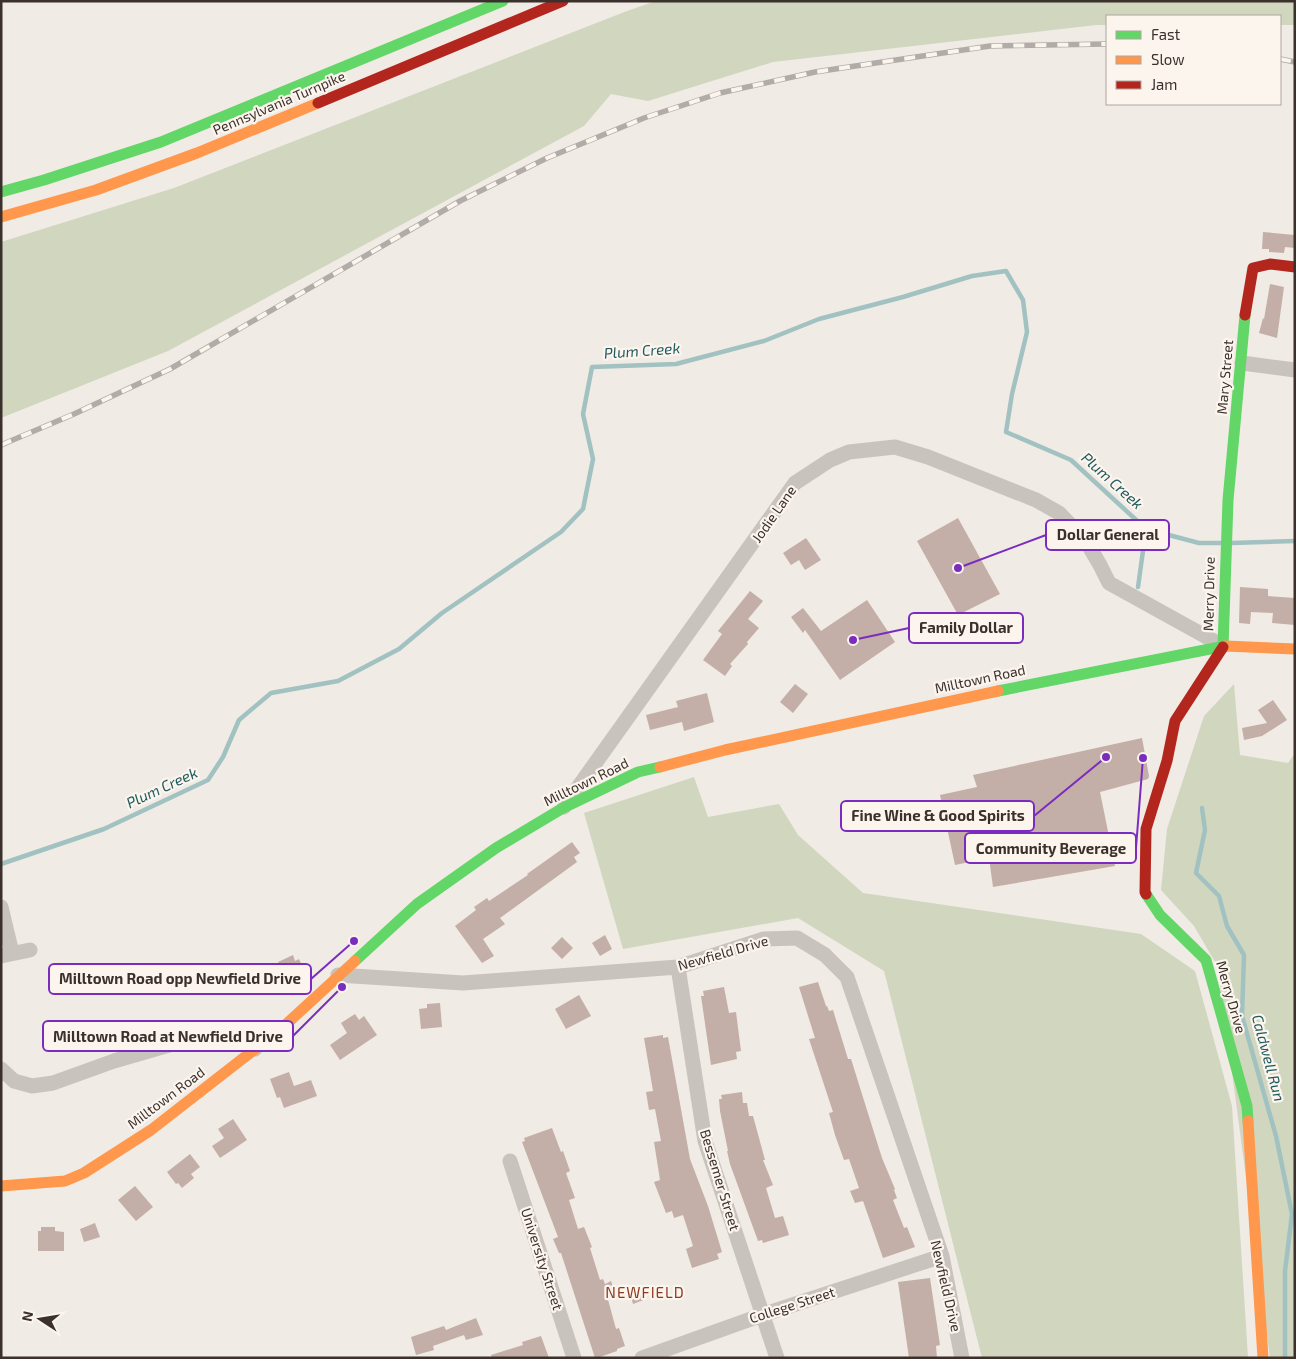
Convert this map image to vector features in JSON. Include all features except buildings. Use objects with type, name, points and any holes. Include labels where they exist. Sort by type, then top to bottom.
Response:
[{"type":"main road","name":"Pennsylvania Turnpike","points":[[1,192],[161,142],[503,1]]},
{"type":"main road","name":"Pennsylvania Turnpike","points":[[1,217],[96,190],[197,153],[563,1]]},
{"type":"main road","name":"Mary Street","points":[[1226,532],[1246,309],[1253,268],[1270,264],[1295,267]]},
{"type":"main road","name":"Merry Drive","points":[[1226,532],[1223,646],[1175,721],[1167,761],[1146,829],[1145,892],[1160,915],[1206,960],[1247,1106],[1263,1358]]},
{"type":"main road","name":"Milltown Road","points":[[1,1186],[65,1181],[84,1174],[151,1130],[282,1028],[417,904],[496,848],[563,808],[638,772],[725,750],[1078,674],[1223,646],[1295,649]]},
{"type":"street","points":[[1242,362],[1295,370]]},
{"type":"street","name":"Jodie Lane","points":[[563,808],[795,483],[830,460],[849,452],[895,447],[928,457],[1036,500],[1059,513],[1086,541],[1108,583],[1223,646]]},
{"type":"street","points":[[1,907],[7,954],[30,950]]},
{"type":"street","name":"Newfield Drive","points":[[338,975],[463,982],[678,968],[764,939],[797,938],[825,955],[847,977],[942,1256],[962,1358]]},
{"type":"street","name":"Bessemer Street","points":[[678,968],[705,1140],[777,1358]]},
{"type":"street","points":[[1,1069],[14,1081],[32,1086],[53,1083],[114,1061],[190,1039],[225,1037],[255,1049]]},
{"type":"street","name":"University Street","points":[[510,1161],[574,1358]]},
{"type":"street","name":"College Street","points":[[642,1358],[762,1315],[942,1256]]},
{"type":"green space","points":[[656,1],[1295,1],[1295,25],[1281,25],[1281,15],[1106,15],[1106,25],[773,62],[648,101],[611,94],[584,126],[168,351],[1,418],[1,242],[174,188]]},
{"type":"green space","points":[[1234,684],[1240,755],[1288,763],[1295,753],[1295,1358],[1270,1358],[1218,967],[1194,926],[1161,890],[1167,829],[1204,716]]},
{"type":"green space","points":[[694,777],[708,817],[779,804],[798,835],[863,893],[1141,934],[1195,971],[1232,1106],[1248,1358],[982,1358],[884,971],[798,918],[623,949],[584,813]]},
{"type":"waterway","name":"Plum Creek","points":[[1,864],[104,829],[208,780],[223,757],[239,720],[271,693],[338,681],[399,649],[442,613],[561,532],[583,509],[593,459],[583,414],[592,367],[676,364],[764,341],[819,319],[903,297],[972,276],[1006,271],[1023,300],[1027,332],[1012,394],[1006,432],[1071,460],[1146,529],[1199,543],[1221,543]]},
{"type":"waterway","name":"Caldwell Run","points":[[1138,587],[1146,529]]},
{"type":"waterway","name":"Plum Creek","points":[[1231,543],[1295,541]]},
{"type":"waterway","name":"Caldwell Run","points":[[1202,808],[1205,830],[1196,873],[1219,896],[1227,926],[1244,955],[1242,1016],[1276,1136],[1292,1214],[1285,1271],[1285,1358]]},
{"type":"railway","points":[[1,445],[74,414],[170,369],[460,201],[547,158],[644,118],[720,93],[815,72],[990,46],[1106,44]]},
{"type":"railway","points":[[1281,59],[1295,62]]},
{"type":"traffic: fast","points":[[1,192],[161,142],[503,1]]},
{"type":"traffic: fast","points":[[1223,647],[1228,500],[1245,315]]},
{"type":"traffic: fast","points":[[998,691],[1225,646]]},
{"type":"traffic: fast","points":[[355,961],[417,904],[496,848],[563,808],[638,772],[660,767]]},
{"type":"traffic: fast","points":[[1146,894],[1160,915],[1206,960],[1247,1106],[1248,1121]]},
{"type":"traffic: slow","points":[[1,217],[96,190],[197,153],[318,103]]},
{"type":"traffic: slow","points":[[1225,646],[1295,649]]},
{"type":"traffic: slow","points":[[660,767],[725,750],[998,691]]},
{"type":"traffic: slow","points":[[1,1186],[65,1181],[84,1173],[151,1130],[282,1028],[355,961]]},
{"type":"traffic: slow","points":[[1248,1121],[1263,1358]]},
{"type":"traffic: jam","points":[[318,103],[563,1]]},
{"type":"traffic: jam","points":[[1245,315],[1253,268],[1270,264],[1295,267]]},
{"type":"traffic: jam","points":[[1146,894],[1146,829],[1167,761],[1175,721],[1223,647]]},
{"type":"place","name":"Dollar General","points":[[958,568]]},
{"type":"place","name":"Family Dollar","points":[[853,640]]},
{"type":"place","name":"Fine Wine & Good Spirits","points":[[1106,757]]},
{"type":"place","name":"Community Beverage","points":[[1143,758]]},
{"type":"place","name":"Milltown Road opp Newfield Drive","points":[[354,941]]},
{"type":"place","name":"Milltown Road at Newfield Drive","points":[[342,987]]},
{"type":"district","name":"NEWFIELD","points":[[645,1293]]}]
